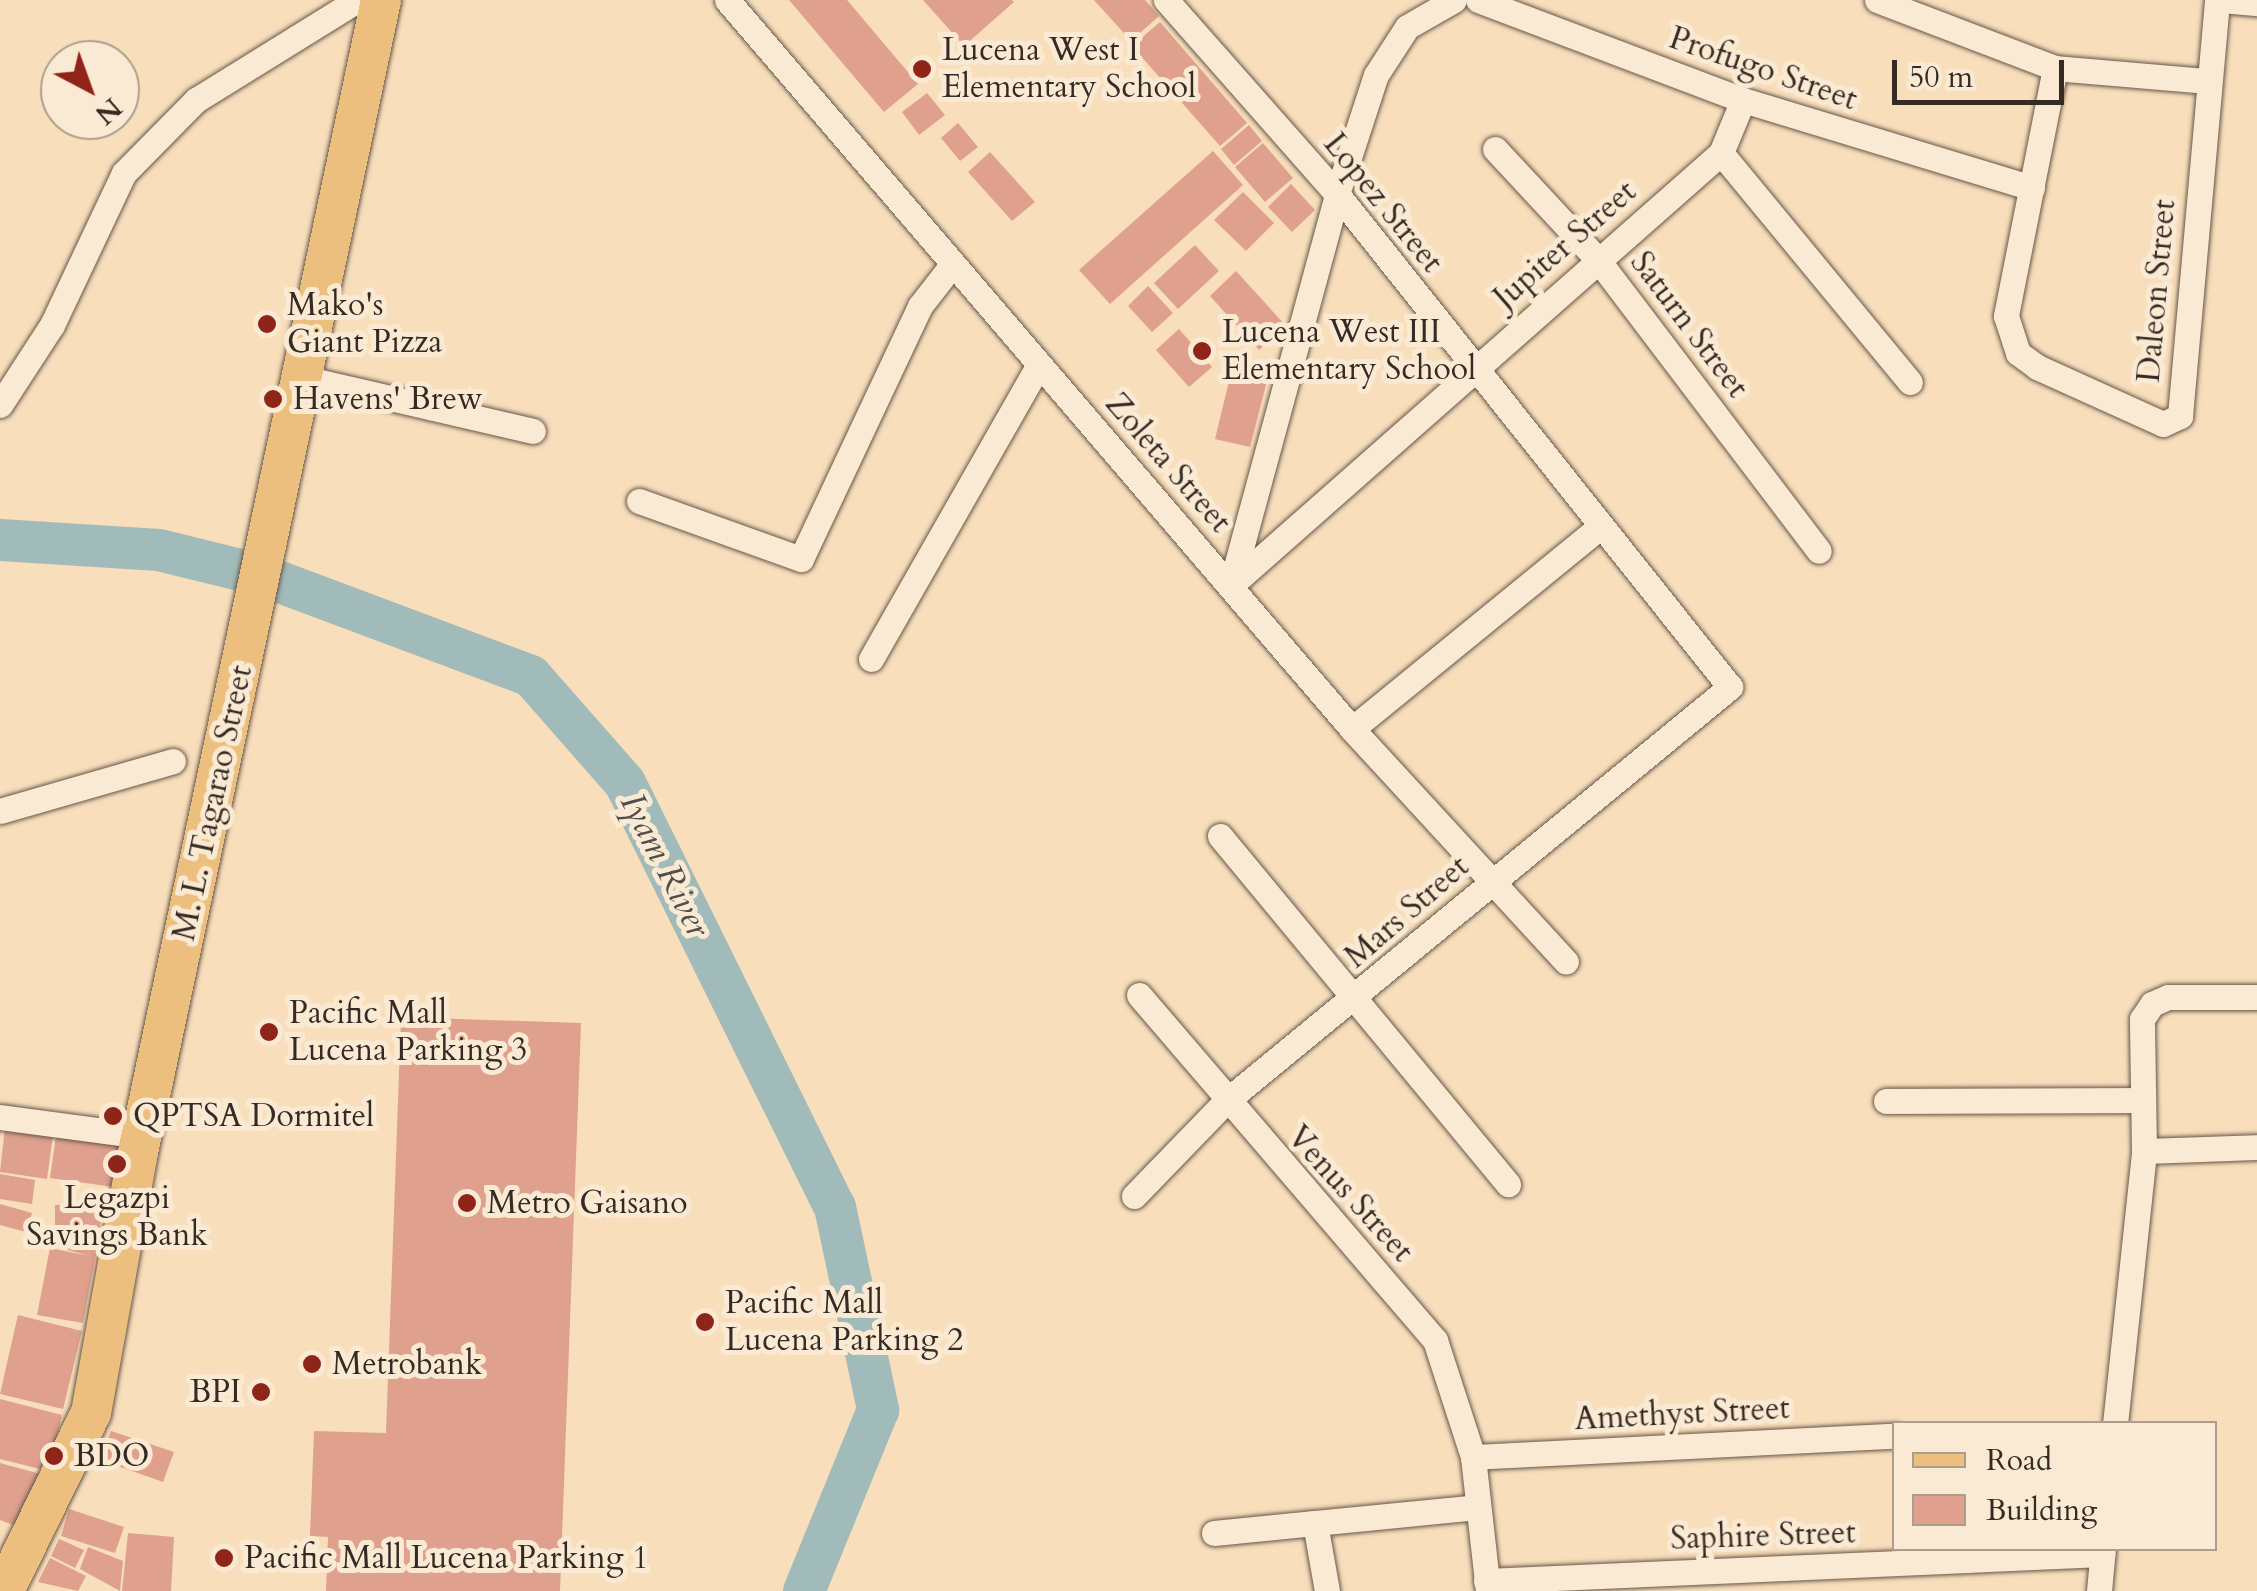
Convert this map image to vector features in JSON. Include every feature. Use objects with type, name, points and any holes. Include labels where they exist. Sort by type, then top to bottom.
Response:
[{"type":"main road","name":"M. L. Tagarao Street","points":[[4,1591],[91,1412],[142,1136],[300,377],[357,1]]},
{"type":"street","name":"Zoleta Street","points":[[727,0],[951,266],[1231,584],[1352,730],[1566,962]]},
{"type":"street","name":"Lopez Street","points":[[1166,0],[1337,194],[1730,687]]},
{"type":"street","points":[[1231,584],[1337,194],[1376,75],[1408,27],[1454,0]]},
{"type":"street","name":"Profugo Street","points":[[1478,0],[1743,100],[2032,188]]},
{"type":"street","points":[[1877,0],[2054,68],[2207,81]]},
{"type":"street","points":[[2218,0],[2257,3]]},
{"type":"street","name":"Daleon Street","points":[[2054,68],[2006,316],[2018,353],[2163,424],[2180,416],[2207,81],[2218,0]]},
{"type":"street","points":[[0,406],[52,325],[124,173],[196,100],[357,1]]},
{"type":"street","name":"Jupiter Street","points":[[1231,584],[1721,153],[1743,100]]},
{"type":"street","name":"Saturn Street","points":[[1495,149],[1598,260],[1819,551]]},
{"type":"street","points":[[1721,153],[1910,382]]},
{"type":"street","points":[[638,501],[801,558],[920,306],[951,266]]},
{"type":"street","points":[[871,659],[1040,364]]},
{"type":"street","points":[[300,377],[533,432]]},
{"type":"street","points":[[1352,730],[1601,526]]},
{"type":"street","name":"Mars Street","points":[[1134,1196],[1225,1102],[1730,687]]},
{"type":"street","points":[[0,811],[174,761]]},
{"type":"street","points":[[1220,836],[1508,1184]]},
{"type":"street","name":"Venus Street","points":[[1138,995],[1225,1102],[1435,1340],[1473,1457],[1487,1586]]},
{"type":"street","points":[[2115,1421],[2144,1151],[2142,1020],[2152,1004],[2168,998],[2257,997]]},
{"type":"street","points":[[1886,1101],[2141,1100]]},
{"type":"street","points":[[0,1118],[142,1136]]},
{"type":"street","points":[[2144,1151],[2257,1147]]},
{"type":"street","name":"Amethyst Street","points":[[1473,1457],[1892,1436]]},
{"type":"street","points":[[1214,1533],[1478,1507]]},
{"type":"street","points":[[1315,1522],[1327,1591]]},
{"type":"street","points":[[2099,1591],[2103,1551]]},
{"type":"street","name":"Saphire Street","points":[[1487,1586],[2103,1551]]},
{"type":"building","points":[[789,0],[847,0],[918,84],[884,112]]},
{"type":"building","points":[[923,0],[1012,0],[1014,2],[964,46]]},
{"type":"building","points":[[1094,0],[1145,0],[1159,16],[1131,41]]},
{"type":"building","points":[[1160,22],[1247,123],[1220,146],[1132,46]]},
{"type":"building","points":[[927,93],[945,115],[919,135],[902,112]]},
{"type":"building","points":[[958,123],[978,147],[960,161],[941,138]]},
{"type":"building","points":[[1249,125],[1262,141],[1234,165],[1221,149]]},
{"type":"building","points":[[1263,143],[1293,178],[1265,202],[1235,167]]},
{"type":"building","points":[[1213,151],[1243,185],[1110,304],[1079,270]]},
{"type":"building","points":[[990,152],[1035,202],[1012,221],[968,172]]},
{"type":"building","points":[[1291,184],[1315,210],[1292,232],[1268,207]]},
{"type":"building","points":[[1243,192],[1274,223],[1246,251],[1214,220]]},
{"type":"building","points":[[1195,245],[1219,271],[1178,309],[1154,283]]},
{"type":"building","points":[[1236,271],[1286,326],[1259,350],[1210,296]]},
{"type":"building","points":[[1148,286],[1173,313],[1152,332],[1128,306]]},
{"type":"building","points":[[1179,329],[1212,367],[1189,387],[1156,350]]},
{"type":"building","points":[[1235,357],[1271,365],[1250,447],[1215,439]]},
{"type":"building","points":[[401,1017],[581,1023],[560,1591],[326,1591],[328,1537],[310,1536],[314,1431],[386,1433]]},
{"type":"building","points":[[5,1128],[53,1135],[47,1179],[0,1172]]},
{"type":"building","points":[[56,1136],[127,1146],[121,1188],[50,1178]]},
{"type":"building","points":[[0,1174],[35,1180],[32,1204],[0,1199]]},
{"type":"building","points":[[0,1204],[32,1213],[26,1232],[0,1225]]},
{"type":"building","points":[[111,1204],[110,1216],[101,1216],[99,1236],[55,1225],[55,1205]]},
{"type":"building","points":[[64,1230],[99,1238],[83,1323],[37,1315],[50,1248],[90,1256],[60,1248]]},
{"type":"building","points":[[18,1315],[82,1331],[63,1409],[0,1394]]},
{"type":"building","points":[[0,1399],[62,1415],[48,1471],[0,1459]]},
{"type":"building","points":[[111,1431],[174,1452],[163,1482],[101,1460]]},
{"type":"building","points":[[0,1463],[48,1476],[24,1529],[0,1520]]},
{"type":"building","points":[[69,1509],[124,1527],[115,1553],[61,1536]]},
{"type":"building","points":[[128,1533],[174,1537],[171,1591],[122,1591]]},
{"type":"building","points":[[59,1539],[84,1550],[75,1568],[51,1556]]},
{"type":"building","points":[[88,1547],[123,1561],[120,1591],[80,1569]]},
{"type":"building","points":[[50,1558],[86,1576],[78,1591],[38,1582]]},
{"type":"waterway","name":"Iyam River","points":[[0,540],[159,550],[261,575],[531,676],[625,783],[835,1207],[878,1410],[804,1591]]},
{"type":"place","name":"Lucena West I Elementary School","points":[[922,69]]},
{"type":"place","name":"Mako's Giant Pizza","points":[[267,324]]},
{"type":"place","name":"Lucena West III Elementary School","points":[[1202,351]]},
{"type":"place","name":"Havens' Brew","points":[[273,399]]},
{"type":"place","name":"Pacific Mall Lucena Parking 3","points":[[269,1032]]},
{"type":"place","name":"QPTSA Dormitel","points":[[113,1116]]},
{"type":"place","name":"Legazpi Savings Bank","points":[[117,1164]]},
{"type":"place","name":"Metro Gaisano","points":[[467,1203]]},
{"type":"place","name":"Pacific Mall Lucena Parking 2","points":[[705,1322]]},
{"type":"place","name":"Metrobank","points":[[312,1364]]},
{"type":"place","name":"BPI","points":[[261,1392]]},
{"type":"place","name":"BDO","points":[[54,1456]]},
{"type":"place","name":"Pacific Mall Lucena Parking 1","points":[[224,1558]]}]
